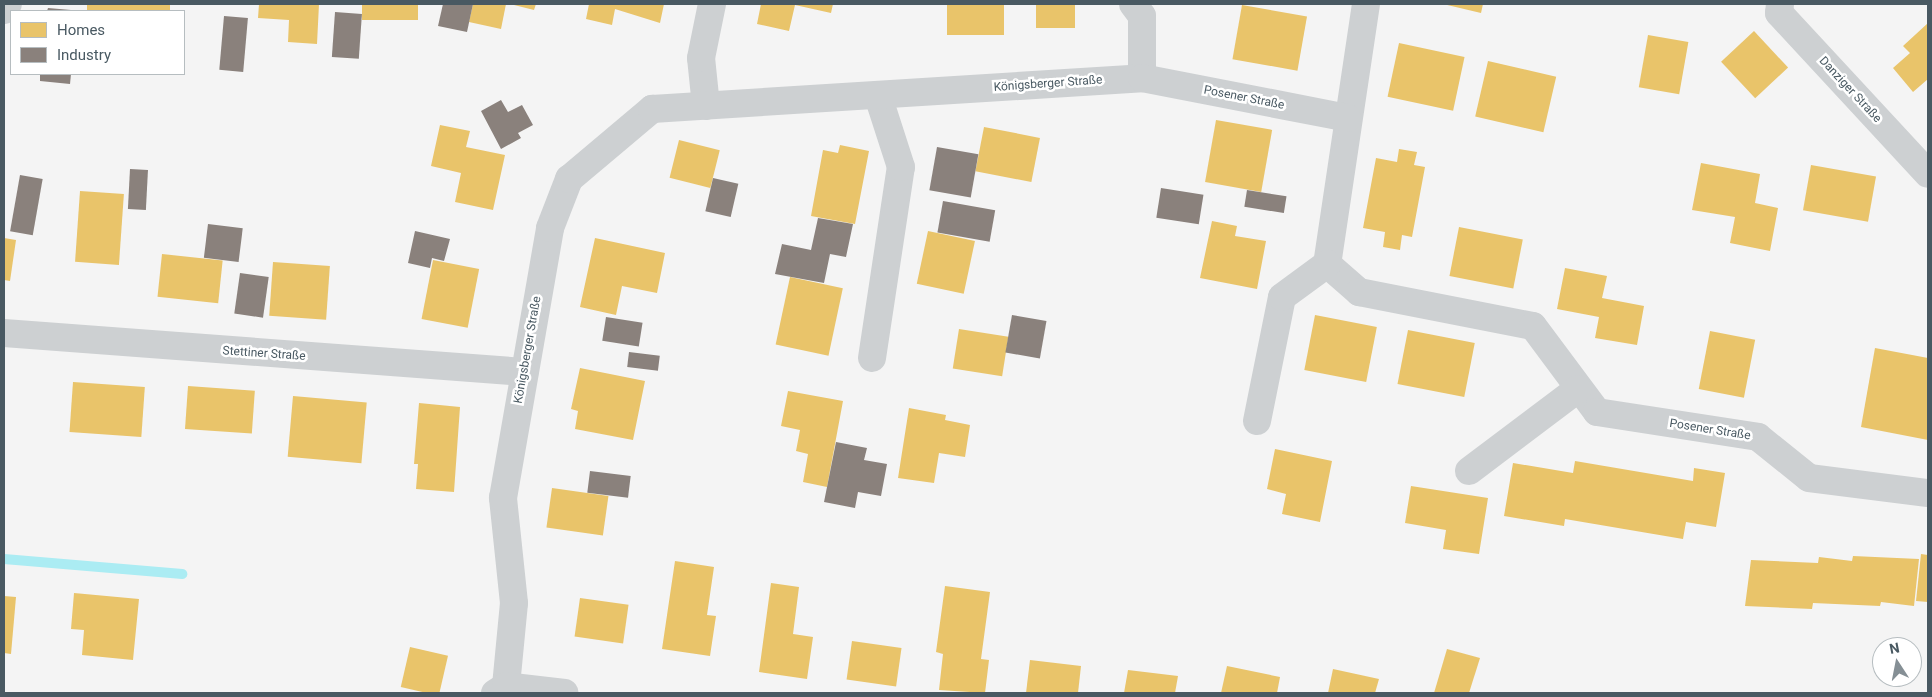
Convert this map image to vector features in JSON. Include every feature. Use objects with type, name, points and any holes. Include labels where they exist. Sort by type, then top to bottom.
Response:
[{"type":"street","points":[[4,10],[8,4]]},
{"type":"street","points":[[706,106],[701,58],[712,4]]},
{"type":"street","points":[[1133,4],[1142,16],[1142,78]]},
{"type":"street","points":[[1257,421],[1282,297],[1327,264],[1347,118],[1366,4]]},
{"type":"street","name":"Danziger Straße","points":[[1780,4],[1779,13],[1928,174]]},
{"type":"street","name":"Königsberger Straße","points":[[500,690],[514,603],[503,498],[550,228],[569,179],[652,109],[1142,78]]},
{"type":"street","name":"Posener Straße","points":[[1142,78],[1347,118]]},
{"type":"street","points":[[872,358],[901,167],[878,96]]},
{"type":"street","name":"Posener Straße","points":[[1327,264],[1358,292],[1533,326],[1578,389],[1597,412],[1758,437],[1809,478],[1928,493]]},
{"type":"street","name":"Stettiner Straße","points":[[4,333],[525,372]]},
{"type":"street","points":[[1469,471],[1578,389]]},
{"type":"street","points":[[500,690],[564,693]]},
{"type":"building: Homes","points":[[87,4],[170,4],[170,10],[87,10]]},
{"type":"building: Homes","points":[[259,4],[319,4],[317,44],[288,42],[289,20],[258,18]]},
{"type":"building: Homes","points":[[362,4],[418,4],[418,20],[362,20]]},
{"type":"building: Homes","points":[[473,4],[506,4],[501,29],[469,22]]},
{"type":"building: Homes","points":[[510,4],[536,4],[534,10]]},
{"type":"building: Homes","points":[[589,4],[664,4],[660,23],[615,9],[612,25],[586,19]]},
{"type":"building: Homes","points":[[761,4],[833,4],[831,13],[795,5],[789,31],[757,24]]},
{"type":"building: Homes","points":[[947,4],[1004,4],[1004,35],[947,35]]},
{"type":"building: Homes","points":[[1036,4],[1075,4],[1075,28],[1036,28]]},
{"type":"building: Homes","points":[[1443,4],[1483,4],[1481,13]]},
{"type":"building: Homes","points":[[1242,5],[1307,16],[1297,71],[1232,59]]},
{"type":"building: Homes","points":[[1928,23],[1928,79],[1913,92],[1893,68],[1910,53],[1903,46]]},
{"type":"building: Homes","points":[[1754,31],[1788,68],[1755,98],[1721,62]]},
{"type":"building: Homes","points":[[1648,35],[1688,42],[1679,94],[1639,87]]},
{"type":"building: Homes","points":[[1399,43],[1465,57],[1453,111],[1388,97]]},
{"type":"building: Homes","points":[[1488,61],[1556,77],[1543,132],[1475,117]]},
{"type":"building: Homes","points":[[1216,120],[1272,130],[1261,192],[1205,182]]},
{"type":"building: Homes","points":[[440,125],[470,131],[466,147],[505,155],[493,210],[455,202],[461,173],[431,166]]},
{"type":"building: Homes","points":[[984,127],[1040,138],[1031,182],[975,171]]},
{"type":"building: Homes","points":[[679,140],[720,150],[710,188],[670,178]]},
{"type":"building: Homes","points":[[840,145],[869,151],[855,224],[811,216],[823,150],[838,153]]},
{"type":"building: Homes","points":[[1399,149],[1417,152],[1414,165],[1425,167],[1412,237],[1402,235],[1400,250],[1383,247],[1385,232],[1363,228],[1376,158],[1397,162]]},
{"type":"building: Homes","points":[[1701,163],[1760,174],[1755,203],[1778,208],[1770,251],[1730,243],[1735,217],[1692,210]]},
{"type":"building: Homes","points":[[1811,165],[1876,176],[1868,222],[1803,210]]},
{"type":"building: Homes","points":[[80,191],[124,194],[119,265],[75,262]]},
{"type":"building: Homes","points":[[1212,221],[1237,226],[1235,236],[1266,241],[1257,289],[1200,278]]},
{"type":"building: Homes","points":[[1459,227],[1523,239],[1513,288],[1449,276]]},
{"type":"building: Homes","points":[[928,231],[975,241],[964,294],[917,284]]},
{"type":"building: Homes","points":[[4,238],[16,240],[10,281],[4,280]]},
{"type":"building: Homes","points":[[595,238],[665,253],[657,293],[622,286],[616,315],[580,307]]},
{"type":"building: Homes","points":[[162,254],[223,260],[218,303],[158,297]]},
{"type":"building: Homes","points":[[433,260],[479,269],[468,328],[422,319]]},
{"type":"building: Homes","points":[[273,262],[330,266],[326,320],[269,316]]},
{"type":"building: Homes","points":[[1565,268],[1607,276],[1602,298],[1644,306],[1637,345],[1595,338],[1599,317],[1557,309]]},
{"type":"building: Homes","points":[[790,277],[843,288],[828,356],[776,344]]},
{"type":"building: Homes","points":[[1315,315],[1377,327],[1366,382],[1304,370]]},
{"type":"building: Homes","points":[[959,329],[1008,337],[1002,376],[953,369]]},
{"type":"building: Homes","points":[[1408,330],[1475,343],[1464,397],[1398,384]]},
{"type":"building: Homes","points":[[1710,331],[1755,340],[1744,398],[1699,389]]},
{"type":"building: Homes","points":[[1875,348],[1928,358],[1928,440],[1861,427]]},
{"type":"building: Homes","points":[[580,368],[645,381],[633,440],[575,429],[578,411],[571,409]]},
{"type":"building: Homes","points":[[73,382],[145,387],[141,437],[70,432]]},
{"type":"building: Homes","points":[[188,386],[255,391],[252,434],[185,429]]},
{"type":"building: Homes","points":[[788,391],[843,401],[827,487],[803,482],[808,454],[796,451],[800,430],[781,426]]},
{"type":"building: Homes","points":[[293,396],[367,402],[361,463],[288,457]]},
{"type":"building: Homes","points":[[419,403],[460,407],[454,492],[416,489],[418,464],[414,464]]},
{"type":"building: Homes","points":[[909,408],[946,415],[945,420],[970,425],[965,457],[939,453],[934,483],[898,478]]},
{"type":"building: Homes","points":[[1275,449],[1332,461],[1320,522],[1282,514],[1286,494],[1267,489]]},
{"type":"building: Homes","points":[[1575,461],[1693,481],[1694,468],[1725,473],[1716,527],[1686,522],[1683,539],[1565,519],[1564,526],[1504,516],[1513,463],[1573,473]]},
{"type":"building: Homes","points":[[1411,486],[1488,498],[1479,554],[1443,549],[1446,530],[1405,523]]},
{"type":"building: Homes","points":[[552,488],[608,496],[603,536],[546,528]]},
{"type":"building: Homes","points":[[1921,554],[1928,555],[1928,602],[1916,601]]},
{"type":"building: Homes","points":[[1853,556],[1919,559],[1914,606],[1881,602],[1880,606],[1813,603],[1812,609],[1745,606],[1751,560],[1818,563],[1819,557],[1852,561]]},
{"type":"building: Homes","points":[[675,561],[714,567],[707,615],[716,616],[710,656],[662,649]]},
{"type":"building: Homes","points":[[771,583],[799,587],[793,634],[813,637],[807,679],[759,672]]},
{"type":"building: Homes","points":[[945,586],[990,592],[981,659],[989,660],[985,693],[939,690],[943,654],[936,652]]},
{"type":"building: Homes","points":[[74,593],[139,599],[133,660],[82,655],[84,630],[71,629]]},
{"type":"building: Homes","points":[[4,596],[16,597],[11,654],[4,653]]},
{"type":"building: Homes","points":[[580,598],[629,605],[623,643],[575,637]]},
{"type":"building: Homes","points":[[852,641],[902,648],[896,687],[847,680]]},
{"type":"building: Homes","points":[[410,647],[448,656],[439,693],[427,693],[401,687]]},
{"type":"building: Homes","points":[[1447,649],[1480,658],[1469,693],[1434,693]]},
{"type":"building: Homes","points":[[1030,660],[1081,666],[1078,693],[1026,693]]},
{"type":"building: Homes","points":[[1227,666],[1280,677],[1277,693],[1221,693]]},
{"type":"building: Homes","points":[[1333,669],[1379,679],[1375,693],[1328,693]]},
{"type":"building: Homes","points":[[1128,670],[1178,676],[1175,693],[1124,693]]},
{"type":"building: Industry","points":[[443,4],[473,4],[467,32],[438,26]]},
{"type":"building: Industry","points":[[48,8],[71,10],[47,10]]},
{"type":"building: Industry","points":[[335,12],[362,14],[359,59],[332,57]]},
{"type":"building: Industry","points":[[224,16],[248,18],[243,72],[219,70]]},
{"type":"building: Industry","points":[[40,75],[71,75],[70,84],[40,81]]},
{"type":"building: Industry","points":[[501,100],[508,112],[522,105],[533,125],[518,133],[521,138],[501,149],[481,111]]},
{"type":"building: Industry","points":[[937,147],[978,154],[971,198],[929,190]]},
{"type":"building: Industry","points":[[130,169],[148,170],[146,210],[128,209]]},
{"type":"building: Industry","points":[[20,175],[43,179],[33,235],[10,231]]},
{"type":"building: Industry","points":[[713,178],[738,184],[731,217],[705,211]]},
{"type":"building: Industry","points":[[1161,188],[1203,195],[1199,224],[1156,218]]},
{"type":"building: Industry","points":[[1247,190],[1287,196],[1284,213],[1244,207]]},
{"type":"building: Industry","points":[[943,201],[995,210],[990,242],[937,233]]},
{"type":"building: Industry","points":[[818,218],[853,224],[846,257],[830,254],[824,283],[775,274],[782,244],[811,250]]},
{"type":"building: Industry","points":[[208,224],[243,228],[239,262],[204,258]]},
{"type":"building: Industry","points":[[415,231],[450,239],[444,261],[432,258],[430,268],[408,263]]},
{"type":"building: Industry","points":[[240,273],[269,277],[263,318],[234,314]]},
{"type":"building: Industry","points":[[1012,315],[1046,321],[1040,359],[1005,352]]},
{"type":"building: Industry","points":[[606,317],[643,323],[639,346],[602,341]]},
{"type":"building: Industry","points":[[629,352],[660,356],[658,371],[627,367]]},
{"type":"building: Industry","points":[[836,442],[867,448],[864,460],[887,464],[881,496],[858,492],[855,508],[824,502]]},
{"type":"building: Industry","points":[[590,471],[631,476],[628,498],[587,493]]},
{"type":"waterway","points":[[4,559],[182,574]]}]
